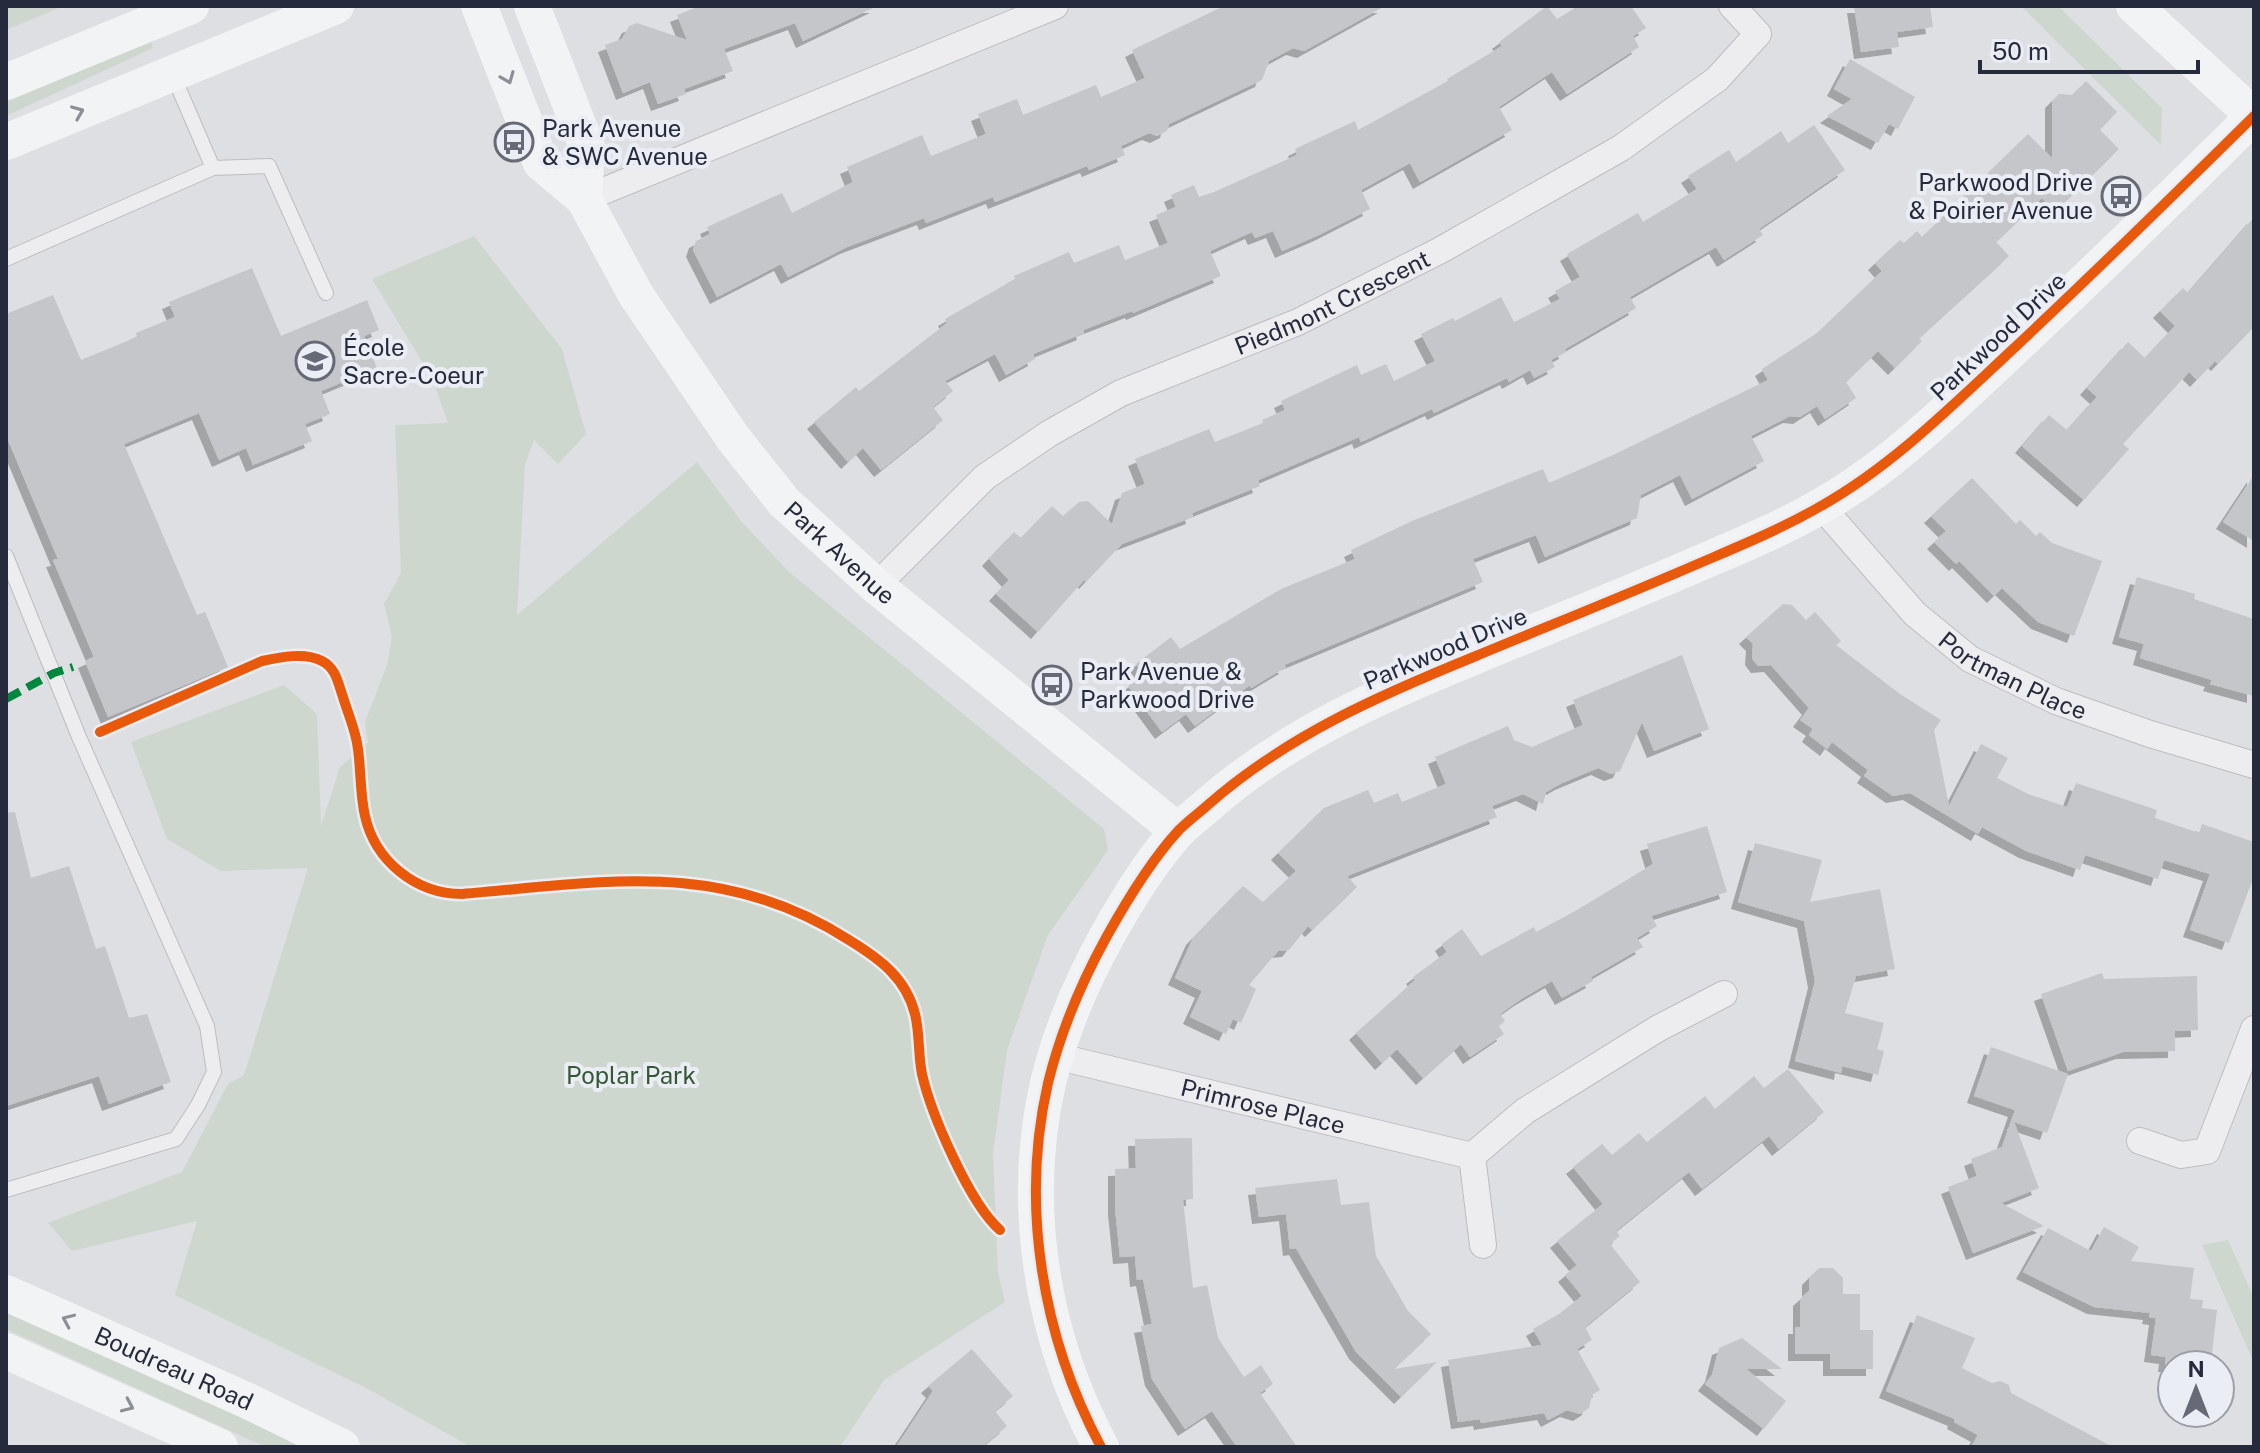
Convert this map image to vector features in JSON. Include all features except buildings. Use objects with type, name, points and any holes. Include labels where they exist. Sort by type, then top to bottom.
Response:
[{"type":"street","points":[[6,82],[191,6]]},
{"type":"street","points":[[6,142],[336,6]]},
{"type":"street","name":"Park Avenue","points":[[479,6],[541,163],[584,199],[636,295],[733,438],[784,502],[876,586],[1178,831]]},
{"type":"street","points":[[532,6],[587,147],[584,199],[1055,6]]},
{"type":"street","name":"Piedmont Crescent","points":[[876,586],[985,477],[1050,433],[1121,393],[1298,322],[1439,251],[1621,148],[1717,79],[1758,34],[1732,6]]},
{"type":"street","points":[[2134,6],[2254,116]]},
{"type":"street","name":"Parkwood Drive","points":[[1101,1447],[1065,1366],[1048,1302],[1041,1262],[1036,1181],[1039,1141],[1055,1056],[1087,972],[1125,904],[1178,831],[1243,775],[1308,732],[1379,695],[1760,537],[1855,485],[1938,419],[2143,226],[2254,116]]},
{"type":"street","name":"Portman Place","points":[[1821,506],[1915,614],[1970,659],[2056,701],[2150,734],[2254,765]]},
{"type":"street","points":[[1483,1245],[1472,1156],[1525,1111],[1657,1029],[1724,994]]},
{"type":"street","points":[[2140,1141],[2181,1155],[2207,1151],[2254,1029]]},
{"type":"street","name":"Primrose Place","points":[[1055,1056],[1472,1156]]},
{"type":"street","name":"Boudreau Road","points":[[6,1293],[248,1401],[342,1447]]},
{"type":"street","points":[[6,1351],[220,1447]]},
{"type":"lane","points":[[172,75],[213,168]]},
{"type":"lane","points":[[6,259],[213,168],[269,166],[326,293]]},
{"type":"lane","points":[[6,556],[79,737],[207,1026],[214,1072],[176,1139],[6,1190]]},
{"type":"green space","points":[[6,6],[64,6],[6,30]]},
{"type":"green space","points":[[2021,6],[2058,6],[2162,108],[2161,145]]},
{"type":"green space","points":[[151,41],[153,48],[6,116],[6,102]]},
{"type":"green space","name":"Poplar Park","points":[[474,236],[562,349],[586,434],[558,464],[534,440],[525,464],[517,615],[697,462],[741,521],[789,572],[1104,829],[1108,850],[1048,935],[1007,1050],[993,1154],[998,1272],[1005,1302],[884,1380],[840,1447],[471,1447],[368,1389],[175,1295],[197,1221],[72,1251],[48,1223],[182,1172],[228,1084],[244,1075],[308,868],[221,871],[167,839],[131,742],[284,685],[317,714],[321,826],[340,767],[368,743],[365,722],[387,665],[392,637],[384,604],[401,573],[395,425],[448,423],[433,380],[372,279]]},
{"type":"green space","points":[[2228,1240],[2254,1298],[2254,1363],[2202,1245]]},
{"type":"green space","points":[[6,1309],[315,1447],[266,1447],[6,1329]]},
{"type":"marked path","points":[[6,699],[54,673],[73,667]]},
{"type":"cycle path","points":[[1101,1447],[1064,1361],[1042,1270],[1036,1176],[1040,1129],[1053,1063],[1080,989],[1123,909],[1169,841],[1239,779],[1336,719],[1440,671],[1755,539],[1847,490],[1897,454],[1967,392],[2254,116]]},
{"type":"cycle path","points":[[100,732],[262,661],[293,656],[315,658],[327,664],[338,681],[354,729],[363,808],[370,832],[388,860],[414,881],[429,888],[462,894],[613,882],[708,886],[754,897],[801,914],[849,940],[881,962],[898,980],[911,1001],[918,1029],[922,1074],[934,1112],[976,1200],[1000,1230]]},
{"type":"place","name":"Park Avenue & SWC Avenue","points":[[514,142]]},
{"type":"place","name":"Parkwood Drive & Poirier Avenue","points":[[2121,196]]},
{"type":"place","name":"École Sacre-Coeur","points":[[315,361]]},
{"type":"place","name":"Park Avenue & Parkwood Drive","points":[[1052,685]]}]
